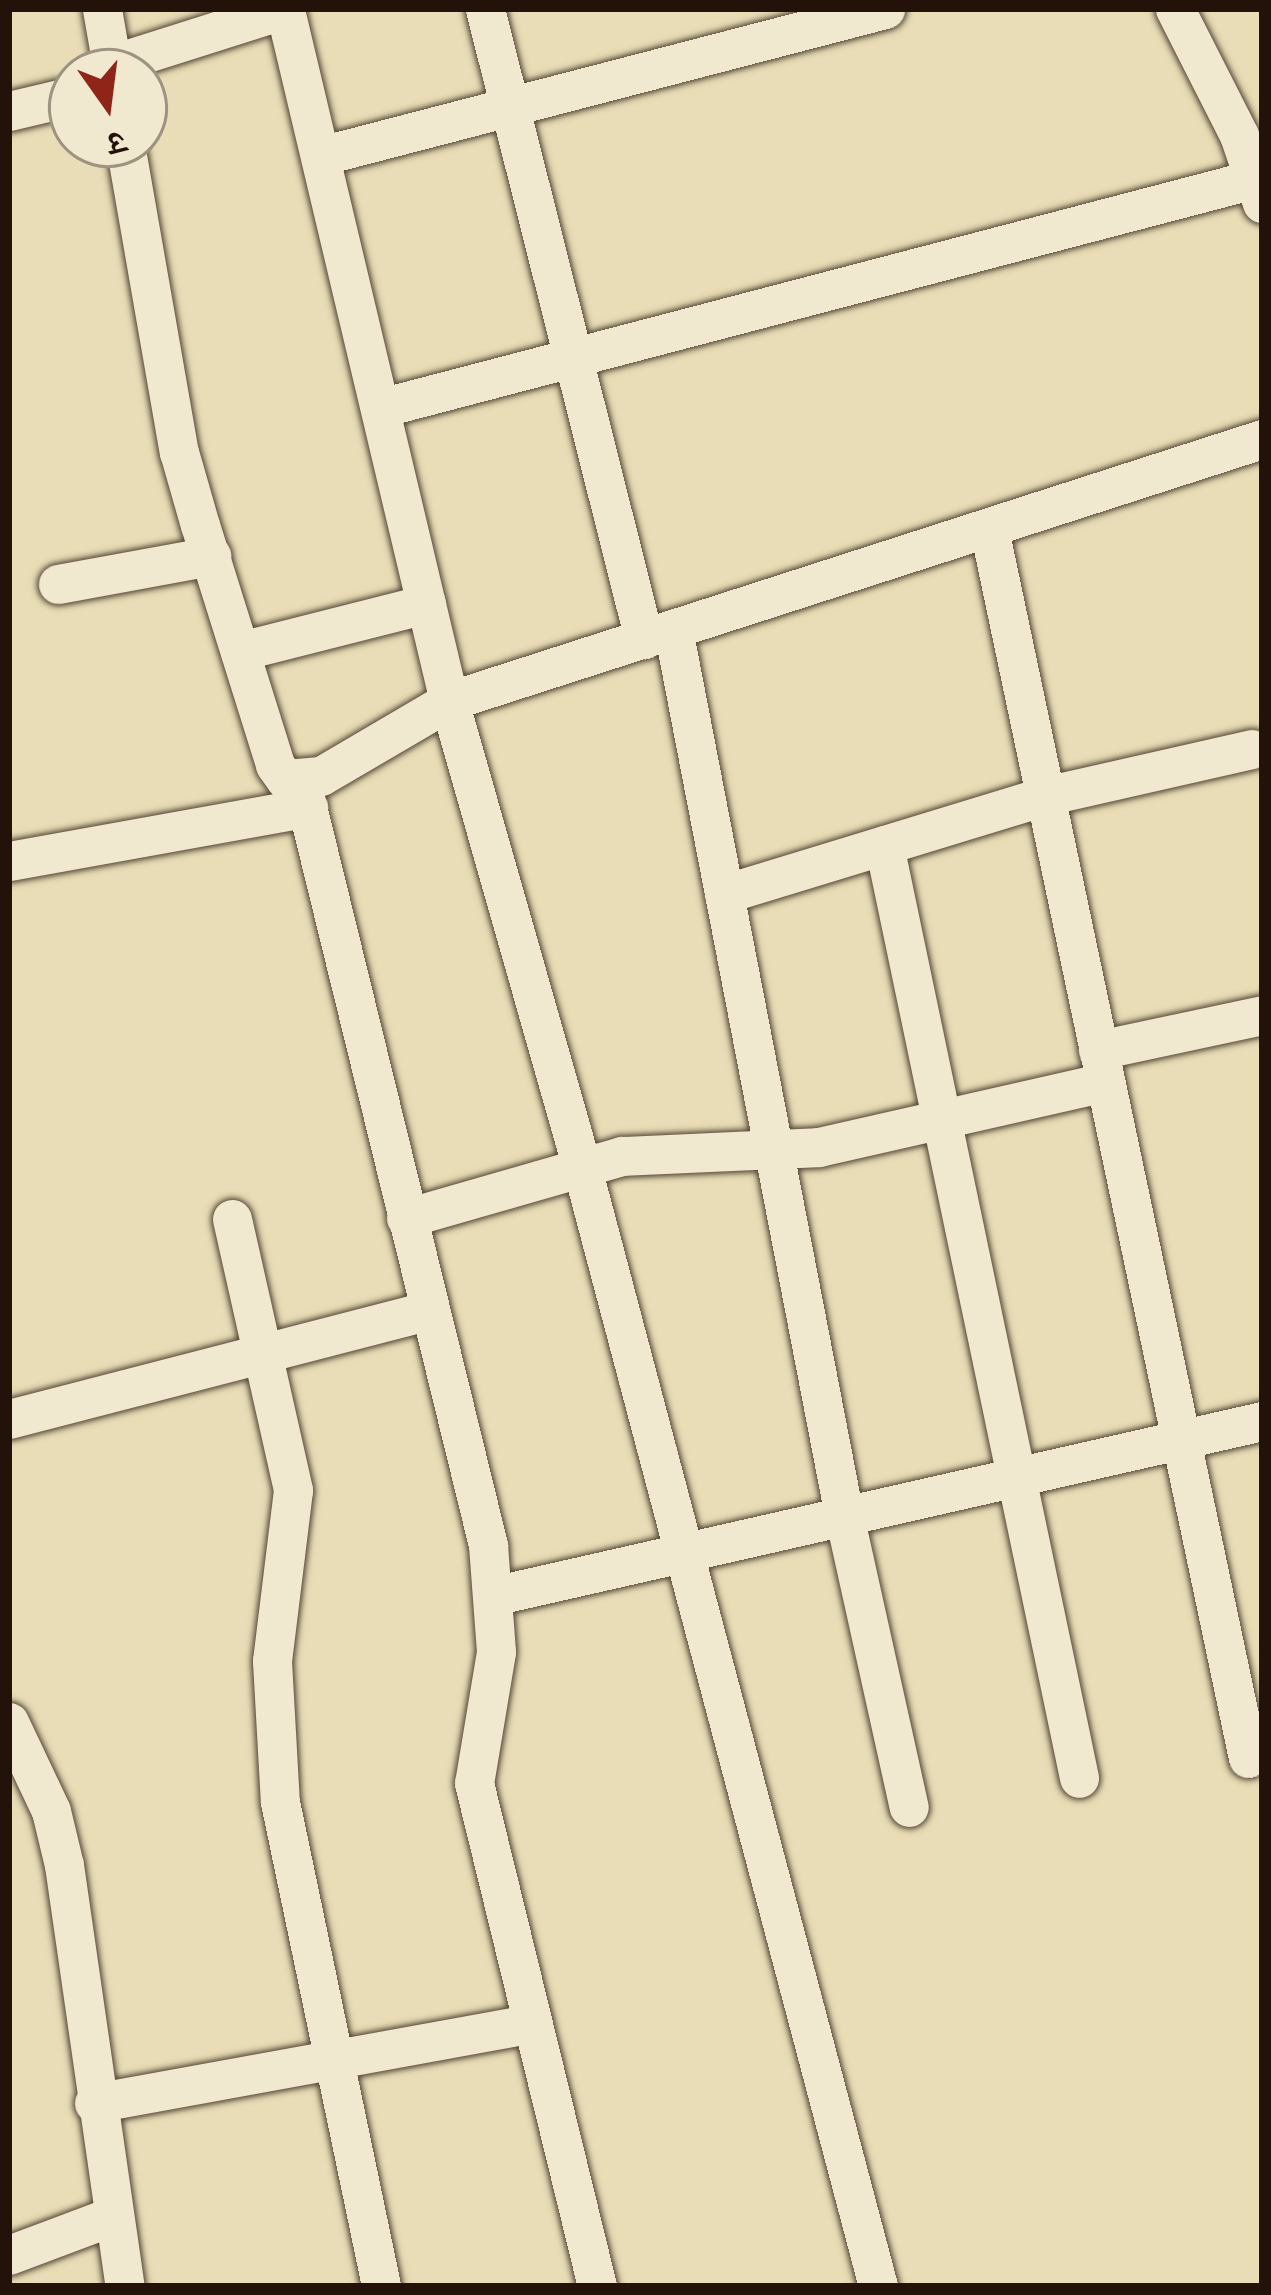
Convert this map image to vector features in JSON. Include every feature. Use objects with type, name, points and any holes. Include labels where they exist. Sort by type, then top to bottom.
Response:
[{"type":"street","points":[[102,9],[109,48]]},
{"type":"street","points":[[168,49],[285,9],[449,701],[582,1168],[878,2286]]},
{"type":"street","points":[[484,9],[573,358],[658,634],[724,894],[778,1148],[844,1515],[909,1807]]},
{"type":"street","points":[[320,156],[885,9]]},
{"type":"street","points":[[380,408],[1258,191],[1175,9]]},
{"type":"street","points":[[9,110],[48,101]]},
{"type":"street","points":[[129,168],[179,452],[275,765],[304,794],[497,1595],[496,1652],[474,1783],[528,2024],[597,2286]]},
{"type":"street","points":[[9,861],[84,854],[304,794],[449,701],[1262,439]]},
{"type":"street","points":[[989,529],[1248,1758]]},
{"type":"street","points":[[58,584],[211,556]]},
{"type":"street","points":[[240,651],[426,604]]},
{"type":"street","points":[[724,894],[1045,796],[1252,749]]},
{"type":"street","points":[[884,845],[1079,1778]]},
{"type":"street","points":[[406,1218],[669,1148],[819,1147],[941,1119],[1262,1016]]},
{"type":"street","points":[[232,1219],[268,1356],[292,1490],[272,1661],[280,1802],[381,2286]]},
{"type":"street","points":[[9,1419],[268,1356],[428,1311]]},
{"type":"street","points":[[497,1595],[1262,1421]]},
{"type":"street","points":[[9,1722],[52,1811],[64,1865],[94,2103],[125,2286]]},
{"type":"street","points":[[94,2103],[528,2024]]},
{"type":"street","points":[[9,2255],[113,2216]]}]
